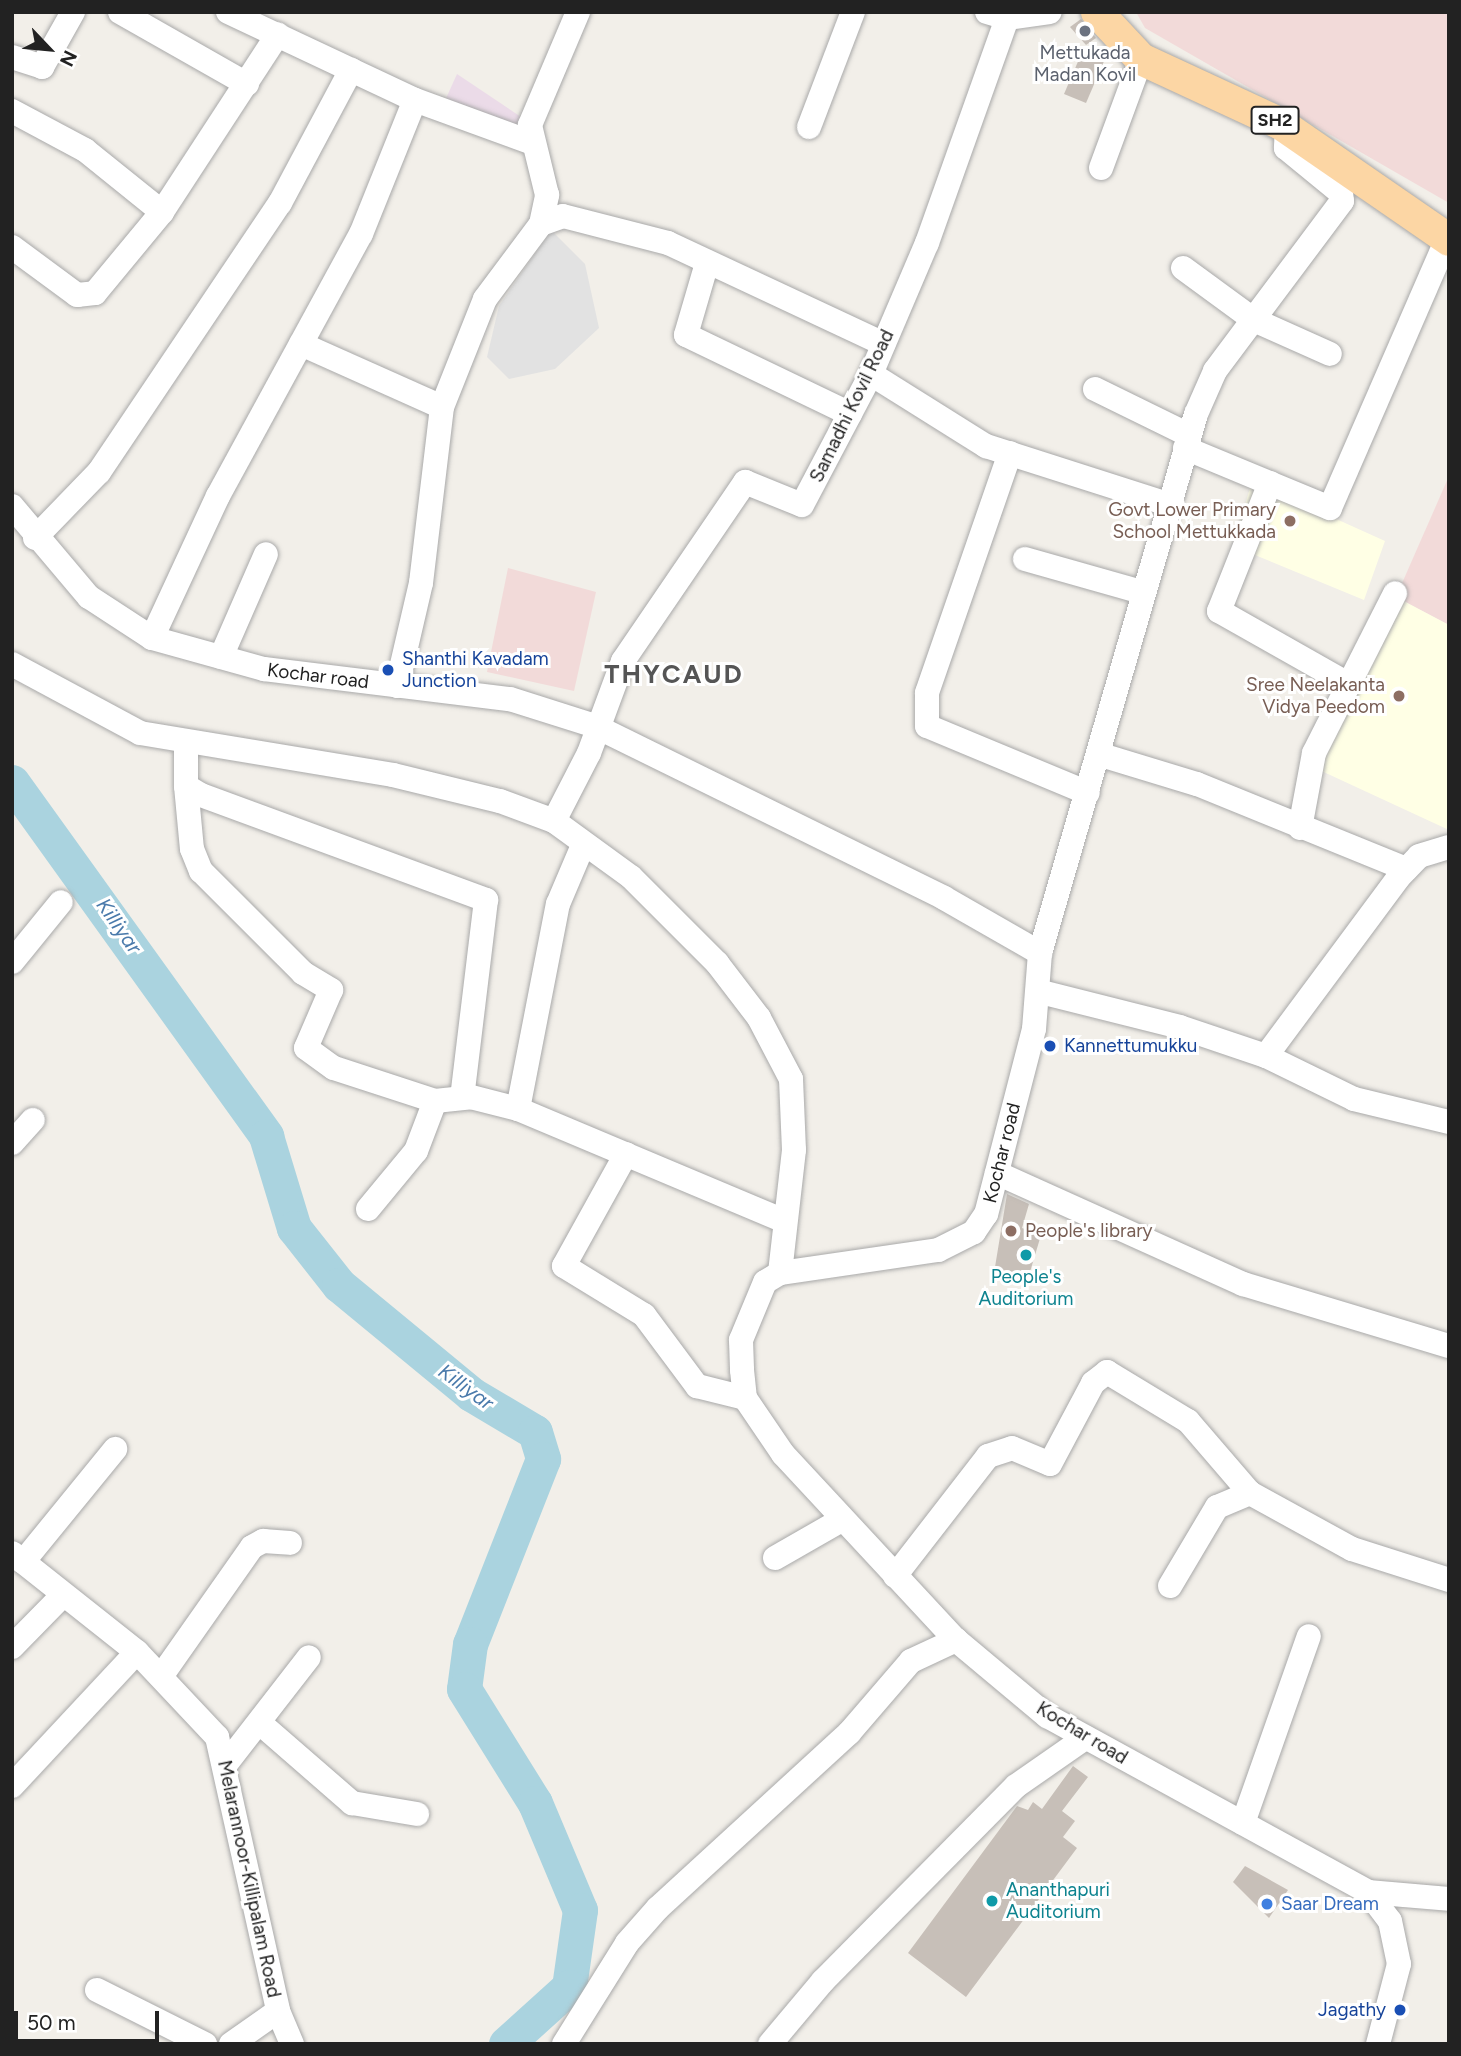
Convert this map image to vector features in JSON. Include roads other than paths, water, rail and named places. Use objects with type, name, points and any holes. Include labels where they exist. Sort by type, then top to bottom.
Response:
[{"type":"main road","name":"SH2","points":[[1097,12],[1141,60],[1287,127],[1448,239]]},
{"type":"street","points":[[12,57],[42,67],[73,12]]},
{"type":"street","points":[[120,12],[247,84]]},
{"type":"street","points":[[228,12],[276,26],[351,70],[415,100],[530,142]]},
{"type":"street","points":[[397,686],[421,583],[442,407],[485,299],[541,224],[547,195],[530,142],[530,125],[578,12]]},
{"type":"street","points":[[809,127],[853,12]]},
{"type":"street","points":[[997,15],[1050,12]]},
{"type":"street","name":"Samadhi Kovil Road","points":[[595,726],[623,661],[745,482],[802,505],[871,374],[950,184],[997,15]]},
{"type":"street","points":[[12,247],[78,295],[89,296],[163,212],[247,84],[276,26]]},
{"type":"street","points":[[1101,169],[1141,60]]},
{"type":"street","points":[[35,538],[99,472],[280,203],[351,70]]},
{"type":"street","points":[[152,638],[218,496],[391,173],[415,100]]},
{"type":"street","points":[[12,111],[85,150],[163,212]]},
{"type":"street","points":[[1040,953],[1088,793],[1168,504],[1187,442],[1215,371],[1343,198],[1286,148],[1287,127]]},
{"type":"street","points":[[541,224],[563,216],[667,243],[884,344]]},
{"type":"street","points":[[1095,389],[1187,442],[1270,483],[1330,508],[1448,239]]},
{"type":"street","points":[[707,263],[686,335],[850,414]]},
{"type":"street","points":[[1183,268],[1254,320],[1331,354]]},
{"type":"street","points":[[301,344],[442,407]]},
{"type":"street","points":[[871,374],[963,435],[1168,504]]},
{"type":"street","points":[[1010,453],[927,693],[927,726],[1088,793]]},
{"type":"street","points":[[1270,483],[1219,611],[1348,684]]},
{"type":"street","name":"Kochar road","points":[[12,506],[35,538],[89,597],[152,638],[264,669],[510,699],[595,726],[933,892],[1040,953],[1041,992],[986,1214],[960,1241],[780,1273]]},
{"type":"street","points":[[221,657],[266,554]]},
{"type":"street","points":[[1025,559],[1142,592]]},
{"type":"street","points":[[1300,828],[1314,752],[1395,593]]},
{"type":"street","points":[[12,664],[140,733],[186,745],[393,775],[554,821],[641,887],[717,963],[759,1018],[791,1079],[794,1150],[780,1273],[765,1282],[741,1340],[745,1398],[697,1386],[644,1315],[564,1266],[626,1154]]},
{"type":"street","points":[[554,821],[589,752],[595,726]]},
{"type":"street","points":[[186,745],[192,849],[201,872],[303,973],[331,990],[306,1048],[334,1068],[435,1101],[462,1097],[518,1109],[784,1220]]},
{"type":"street","points":[[1098,754],[1198,784],[1300,828],[1406,869]]},
{"type":"street","points":[[187,786],[486,900],[462,1097]]},
{"type":"street","points":[[518,1109],[558,904],[583,845]]},
{"type":"street","points":[[1266,1056],[1406,869],[1419,856],[1449,846]]},
{"type":"street","points":[[12,962],[61,902]]},
{"type":"street","points":[[1041,992],[1266,1056],[1354,1100],[1449,1122]]},
{"type":"street","points":[[368,1209],[416,1151],[435,1101]]},
{"type":"street","points":[[12,1143],[33,1120]]},
{"type":"street","points":[[997,1173],[1243,1284],[1449,1346]]},
{"type":"street","points":[[895,1576],[988,1456],[1012,1448],[1050,1464],[1093,1383],[1107,1372],[1188,1421],[1250,1493],[1352,1549],[1449,1580]]},
{"type":"street","name":"Kochar road","points":[[745,1398],[783,1454],[895,1576],[956,1640],[1047,1716],[1368,1892],[1390,1921],[1399,1964],[1378,2044]]},
{"type":"street","points":[[18,1558],[115,1449]]},
{"type":"street","points":[[1170,1586],[1217,1507],[1250,1493]]},
{"type":"street","points":[[775,1558],[843,1519]]},
{"type":"street","points":[[162,1675],[252,1547],[290,1544]]},
{"type":"street","name":"Melarannoor-Killipalam Road","points":[[18,1558],[137,1651],[217,1737],[226,1763],[278,2011],[292,2044]]},
{"type":"street","points":[[12,1647],[64,1595]]},
{"type":"street","points":[[1243,1824],[1309,1636]]},
{"type":"street","points":[[564,2044],[627,1943],[658,1908],[849,1732],[911,1661],[956,1640]]},
{"type":"street","points":[[12,1786],[137,1651]]},
{"type":"street","points":[[226,1763],[261,1724],[309,1657]]},
{"type":"street","points":[[261,1724],[352,1803],[417,1814]]},
{"type":"street","points":[[770,2044],[823,1981],[1016,1786],[1085,1738]]},
{"type":"street","points":[[1368,1892],[1449,1899]]},
{"type":"street","points":[[97,1990],[205,2044]]},
{"type":"street","points":[[231,2044],[278,2011]]},
{"type":"waterway","name":"Killiyar","points":[[12,782],[266,1136],[294,1228],[339,1285],[471,1394],[535,1432],[543,1459],[470,1644],[464,1689],[535,1803],[580,1910],[569,1987],[506,2044]]},
{"type":"place","name":"Mettukada Madan Kovil","points":[[1085,31]]},
{"type":"place","name":"Govt Lower Primary School Mettukkada","points":[[1290,521]]},
{"type":"place","name":"Shanthi Kavadam Junction","points":[[388,670]]},
{"type":"place","name":"Sree Neelakanta Vidya Peedom","points":[[1399,696]]},
{"type":"place","name":"Kannettumukku","points":[[1050,1046]]},
{"type":"place","name":"People's library","points":[[1011,1231]]},
{"type":"place","name":"People's Auditorium","points":[[1026,1255]]},
{"type":"place","name":"Ananthapuri Auditorium","points":[[992,1901]]},
{"type":"place","name":"Saar Dream","points":[[1267,1904]]},
{"type":"place","name":"Jagathy","points":[[1400,2010]]},
{"type":"district","name":"THYCAUD","points":[[674,675]]}]
